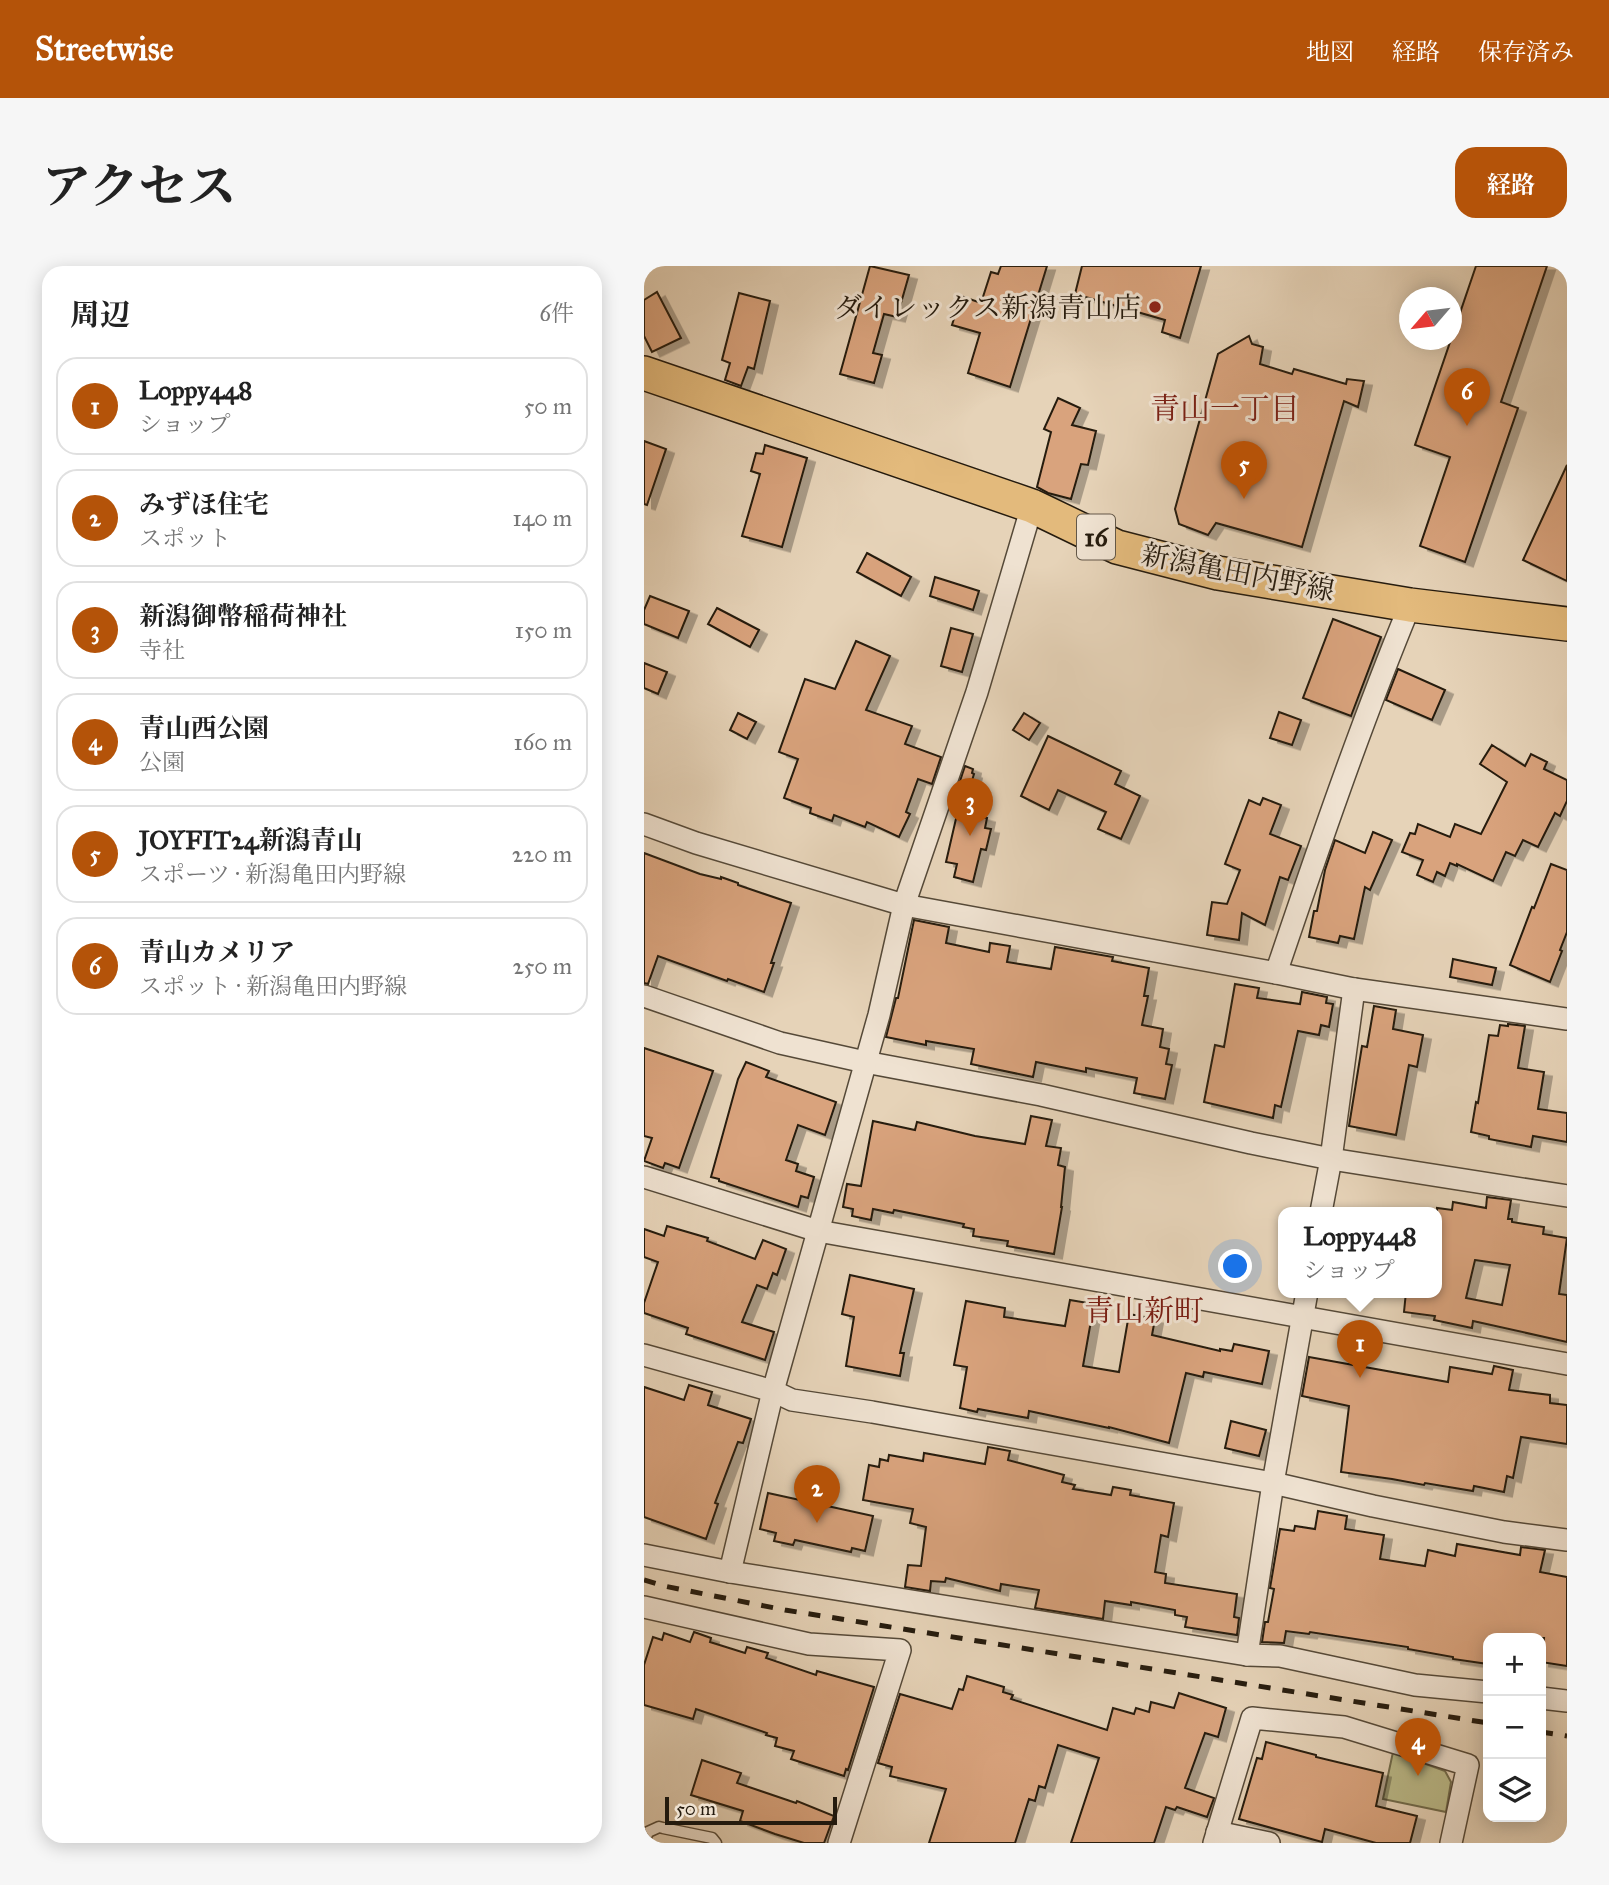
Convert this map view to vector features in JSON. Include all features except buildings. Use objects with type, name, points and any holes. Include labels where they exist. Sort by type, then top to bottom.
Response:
[{"type":"main road","name":"新潟亀田内野線","points":[[644,373],[1032,506],[1117,547],[1142,554],[1218,573],[1410,605],[1567,624]]},
{"type":"street","points":[[730,1572],[773,1391],[878,1015],[904,905],[977,692],[1032,506]]},
{"type":"street","points":[[1276,973],[1331,811],[1410,605]]},
{"type":"street","points":[[644,824],[696,843],[904,905],[1354,989],[1567,1019]]},
{"type":"street","points":[[1322,1207],[1354,989]]},
{"type":"street","points":[[644,996],[779,1043],[865,1062],[1041,1095],[1331,1159],[1567,1196]]},
{"type":"street","points":[[644,1177],[818,1231],[1567,1364]]},
{"type":"street","points":[[1247,1655],[1273,1483],[1306,1298]]},
{"type":"street","points":[[644,1355],[773,1391],[792,1400],[1273,1483],[1491,1529],[1567,1540]]},
{"type":"street","points":[[644,1555],[730,1572],[1247,1655],[1280,1656],[1415,1685],[1483,1692]]},
{"type":"street","points":[[644,1607],[809,1644],[900,1650],[839,1843]]},
{"type":"street","points":[[1546,1699],[1567,1701]]},
{"type":"street","points":[[1269,1843],[1216,1838],[1252,1718],[1344,1727],[1468,1765],[1451,1843]]},
{"type":"lane","points":[[644,1842],[648,1832],[659,1827],[712,1838],[716,1843]]},
{"type":"green space","points":[[1393,1752],[1445,1771],[1451,1782],[1446,1812],[1383,1799]]},
{"type":"railway","points":[[644,1580],[785,1610],[1483,1722]]},
{"type":"railway","points":[[1546,1733],[1567,1736]]},
{"type":"place","name":"ダイレックス新潟青山店","points":[[1155,307]]},
{"type":"place","name":"青山カメリア","points":[[1467,426]]},
{"type":"place","name":"JOYFIT24新潟青山","points":[[1244,499]]},
{"type":"place","name":"新潟御幣稲荷神社","points":[[970,836]]},
{"type":"place","name":"Loppy448","points":[[1360,1378]]},
{"type":"place","name":"みずほ住宅","points":[[817,1523]]},
{"type":"place","name":"青山西公園","points":[[1418,1776]]},
{"type":"district","name":"青山一丁目","points":[[1225,409]]},
{"type":"district","name":"青山新町","points":[[1144,1311]]}]
